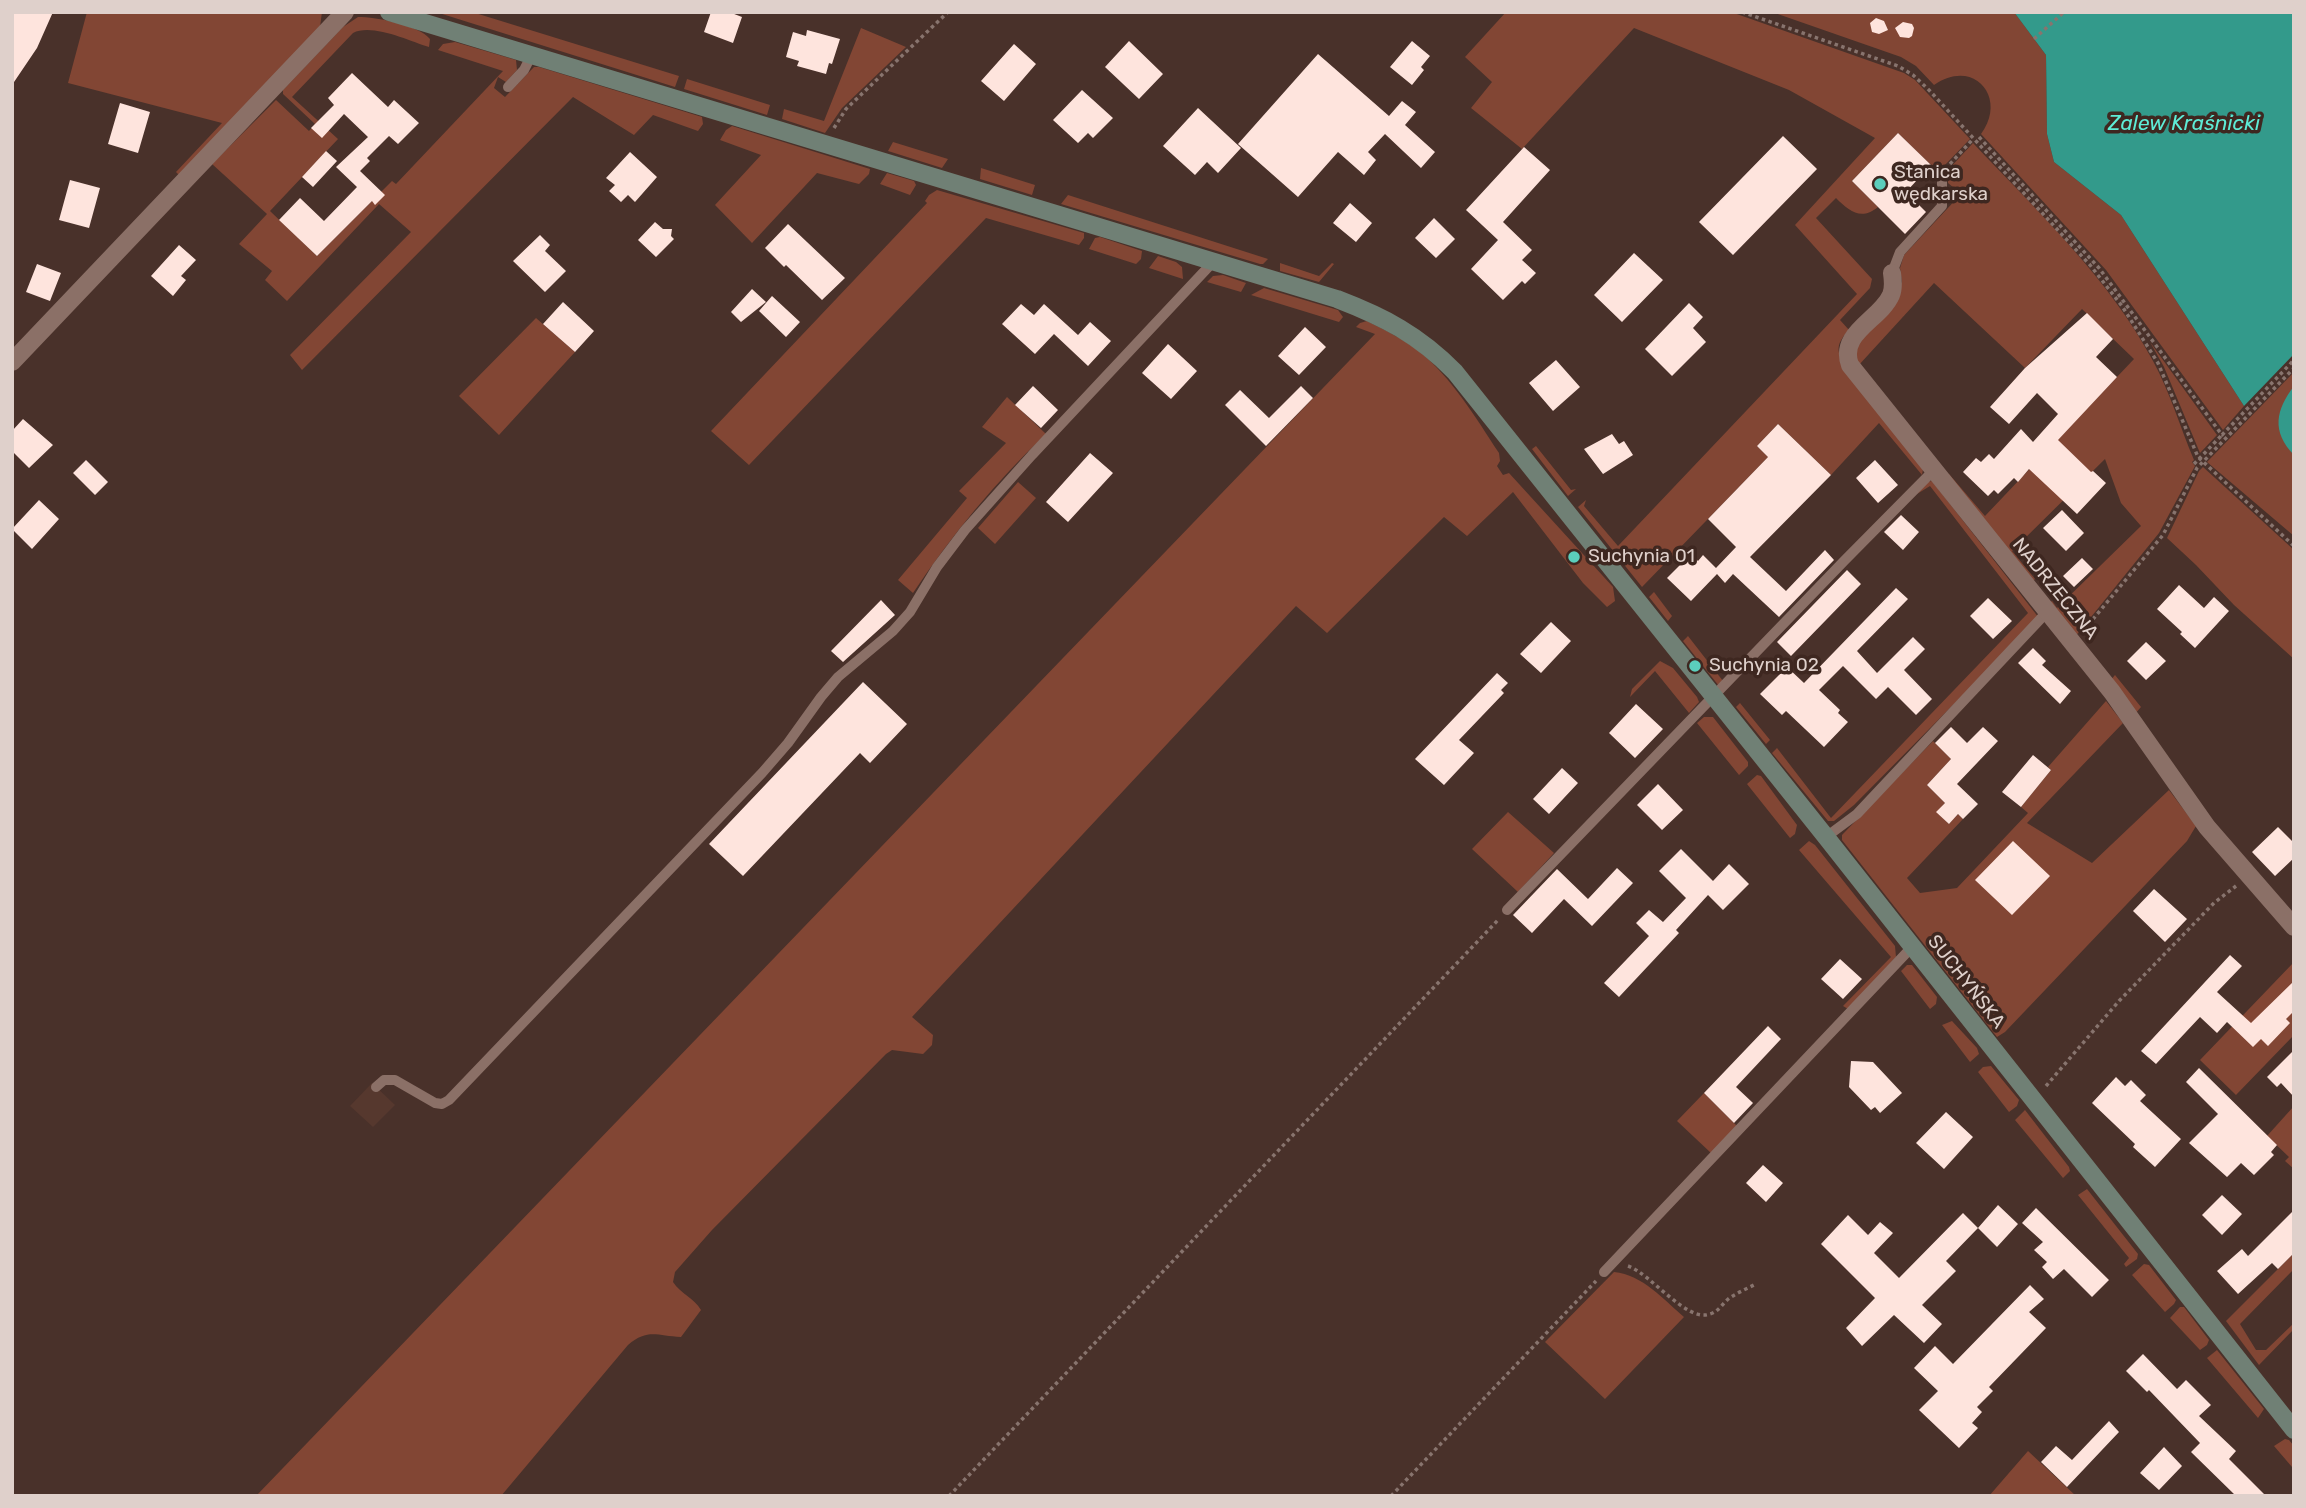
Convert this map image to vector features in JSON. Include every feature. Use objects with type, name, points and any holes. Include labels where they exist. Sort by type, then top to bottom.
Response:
[{"type":"street","points":[[12,362],[345,12]]},
{"type":"street","name":"SUCHYŃSKA","points":[[389,12],[1337,299],[1385,319],[1418,338],[1455,372],[2294,1430]]},
{"type":"street","name":"NADRZECZNA","points":[[1892,273],[1893,288],[1890,298],[1848,346],[1847,356],[1854,372],[2112,692],[2207,827],[2294,927]]},
{"type":"lane","points":[[508,87],[524,70],[531,56]]},
{"type":"lane","points":[[1892,273],[1900,252],[1942,206],[1942,173]]},
{"type":"lane","points":[[376,1087],[384,1080],[395,1080],[435,1103],[442,1104],[449,1100],[762,773],[838,677],[893,631],[910,612],[937,567],[965,530],[1214,261]]},
{"type":"lane","points":[[1507,911],[1934,470]]},
{"type":"lane","points":[[1826,837],[1857,814],[2047,612]]},
{"type":"lane","points":[[1608,1268],[1912,947]]},
{"type":"path","points":[[824,145],[846,109],[948,12]]},
{"type":"path","points":[[1742,12],[1906,70],[1929,90],[2090,265],[2122,306],[2158,363],[2201,461],[2294,546]]},
{"type":"path","points":[[2034,39],[2064,12]]},
{"type":"path","points":[[1979,137],[2099,268],[2222,435]]},
{"type":"path","points":[[1942,173],[1973,139]]},
{"type":"path","points":[[2072,644],[2163,535],[2201,461],[2222,435],[2294,360]]},
{"type":"path","points":[[2194,464],[2201,461],[2294,368]]},
{"type":"path","points":[[2032,1099],[2119,1002],[2214,903],[2249,877]]},
{"type":"path","points":[[948,1496],[1507,911]]},
{"type":"path","points":[[1391,1496],[1608,1268],[1630,1266],[1696,1315],[1707,1316],[1717,1311],[1729,1298],[1756,1284]]},
{"type":"shaded area","points":[[87,12],[322,12],[320,27],[180,176],[176,172],[222,123],[68,83]]},
{"type":"shaded area","points":[[472,12],[679,76],[675,87],[439,13]]},
{"type":"shaded area","points":[[1506,12],[1731,12],[1904,73],[1915,80],[1970,139],[1944,166],[1932,166],[1898,133],[1852,181],[1878,207],[1866,213],[1856,213],[1836,198],[1816,218],[1872,279],[1870,288],[1840,320],[1849,330],[1839,345],[1841,359],[1847,372],[1923,469],[1922,475],[1879,423],[1831,475],[1778,424],[1757,446],[1768,457],[1642,587],[1578,507],[1586,500],[1584,506],[1618,546],[1857,294],[1795,225],[1875,138],[1789,90],[1634,28],[1522,149],[1471,108],[1492,82],[1465,57]]},
{"type":"shaded area","points":[[1772,12],[2014,12],[2046,55],[2047,134],[2054,162],[2121,215],[2244,406],[2223,430],[2106,270],[1981,134],[1991,107],[1989,95],[1983,86],[1974,79],[1962,76],[1934,85],[1916,66],[1901,57]]},
{"type":"shaded area","points":[[358,17],[386,20],[417,30],[430,39],[429,47],[380,31],[361,30],[353,33],[292,97],[338,139],[270,211],[317,256],[392,181],[396,184],[503,71],[438,50],[443,44],[455,42],[516,60],[517,70],[506,82],[498,77],[494,88],[505,97],[534,67],[539,67],[702,117],[703,124],[698,131],[653,115],[634,135],[573,97],[302,370],[290,355],[411,232],[379,204],[287,301],[265,280],[272,271],[239,244],[267,214],[212,164],[276,100],[309,131],[315,124],[283,94],[283,90],[343,27]]},
{"type":"shaded area","points":[[861,28],[906,47],[842,108],[825,133],[782,119],[784,109],[824,121]]},
{"type":"shaded area","points":[[687,79],[770,105],[767,115],[684,89]]},
{"type":"shaded area","points":[[732,126],[870,169],[869,174],[859,184],[817,173],[752,243],[715,205],[761,155],[720,140]]},
{"type":"shaded area","points":[[893,142],[948,159],[942,168],[888,151]]},
{"type":"shaded area","points":[[1973,143],[2071,246],[2115,301],[2159,373],[2194,460],[2192,462],[2195,466],[2159,533],[2074,638],[2047,605],[2052,601],[2057,608],[2141,526],[2121,503],[2105,459],[2012,551],[2035,579],[2031,583],[1946,477],[1949,474],[1985,516],[2134,359],[2082,309],[2025,368],[1934,283],[1858,366],[1854,350],[1902,282],[1900,268],[1904,255],[1961,194],[1948,183],[1948,170]]},
{"type":"shaded area","points":[[981,168],[1035,185],[1032,195],[980,179]]},
{"type":"shaded area","points":[[887,173],[914,181],[916,185],[910,195],[880,184]]},
{"type":"shaded area","points":[[937,190],[1084,233],[1084,238],[1079,245],[986,218],[749,465],[711,431],[927,203],[925,201],[929,195]]},
{"type":"shaded area","points":[[1068,195],[1268,259],[1260,264],[1061,204]]},
{"type":"shaded area","points":[[1100,237],[1142,251],[1141,259],[1136,264],[1089,249],[1095,238]]},
{"type":"shaded area","points":[[1158,256],[1182,267],[1183,279],[1149,268]]},
{"type":"shaded area","points":[[1280,263],[1319,276],[1334,264],[1319,282],[1280,271]]},
{"type":"shaded area","points":[[1223,275],[1246,283],[1241,292],[1207,282],[1213,276]]},
{"type":"shaded area","points":[[1264,288],[1338,310],[1343,317],[1339,322],[1251,295]]},
{"type":"shaded area","points":[[536,318],[575,352],[499,435],[459,396]]},
{"type":"shaded area","points":[[1367,321],[1419,351],[1442,373],[1499,453],[1500,461],[1497,466],[1503,475],[1509,473],[1613,587],[1615,601],[1607,607],[1583,583],[1513,492],[1467,536],[1444,517],[1327,633],[1296,606],[912,1017],[933,1035],[932,1045],[923,1054],[892,1050],[886,1054],[712,1230],[675,1272],[673,1282],[701,1310],[681,1337],[647,1335],[628,1345],[501,1496],[256,1496],[1375,334],[1356,327]]},
{"type":"shaded area","points":[[2150,342],[2217,435],[2200,453],[2164,367]]},
{"type":"shaded area","points":[[2294,372],[2294,536],[2207,462]]},
{"type":"shaded area","points":[[1007,397],[1046,434],[975,510],[913,593],[898,580],[967,498],[959,491],[1006,443],[982,427]]},
{"type":"shaded area","points":[[1536,446],[1571,490],[1576,489],[1568,496],[1532,449]]},
{"type":"shaded area","points":[[2203,467],[2294,550],[2294,659],[2234,605],[2167,538]]},
{"type":"shaded area","points":[[1932,481],[2039,618],[1854,805],[1834,821],[1828,821],[1772,753],[1777,748],[1831,818],[2028,613],[1930,486],[1917,494],[1927,482]]},
{"type":"shaded area","points":[[1018,482],[1036,498],[995,544],[978,528]]},
{"type":"shaded area","points":[[1654,592],[1672,616],[1668,621],[1649,597]]},
{"type":"shaded area","points":[[1688,636],[1723,681],[1719,686],[1683,641]]},
{"type":"shaded area","points":[[1660,661],[1673,668],[1697,697],[1699,702],[1689,713],[1655,671],[1630,697],[1632,689]]},
{"type":"shaded area","points":[[2115,675],[2141,707],[2135,714],[2110,681]]},
{"type":"shaded area","points":[[2106,701],[2123,723],[2027,823],[2092,863],[2169,790],[2196,826],[2187,841],[2005,1032],[1997,1037],[1842,840],[1842,835],[1933,741],[1951,759],[1927,785],[1945,803],[1937,812],[1949,824],[1958,814],[1963,819],[1907,878],[1920,893],[1957,888],[2028,813],[2021,807],[2051,770],[2048,767]]},
{"type":"shaded area","points":[[1740,703],[1770,740],[1766,744],[1736,707]]},
{"type":"shaded area","points":[[1704,717],[1713,717],[1748,762],[1748,766],[1739,775],[1697,723]]},
{"type":"shaded area","points":[[1757,775],[1761,776],[1797,825],[1795,834],[1790,838],[1747,784]]},
{"type":"shaded area","points":[[1508,812],[1554,853],[1518,892],[1472,849]]},
{"type":"shaded area","points":[[1809,841],[1815,845],[1895,946],[1896,957],[1848,1009],[1843,1006],[1891,957],[1799,850]]},
{"type":"shaded area","points":[[2294,962],[2294,1035],[2236,1095],[2200,1060]]},
{"type":"shaded area","points":[[1907,965],[1912,965],[1937,997],[1936,1004],[1930,1009],[1901,971]]},
{"type":"shaded area","points":[[1952,1021],[1977,1048],[1979,1054],[1970,1062],[1942,1025]]},
{"type":"shaded area","points":[[1991,1066],[2019,1100],[2017,1106],[2009,1112],[1978,1072],[1983,1067]]},
{"type":"shaded area","points":[[372,1083],[395,1105],[373,1127],[350,1106]]},
{"type":"shaded area","points":[[1704,1093],[1737,1126],[1711,1153],[1677,1121]]},
{"type":"shaded area","points":[[2294,1106],[2294,1169],[2285,1161],[2289,1157],[2267,1136]]},
{"type":"shaded area","points":[[2025,1110],[2069,1167],[2070,1171],[2063,1178],[2015,1120]]},
{"type":"shaded area","points":[[2087,1189],[2138,1254],[2137,1259],[2126,1267],[2124,1264],[2129,1258],[2078,1195]]},
{"type":"shaded area","points":[[2294,1253],[2294,1269],[2240,1324],[2256,1350],[2266,1350],[2294,1323],[2294,1329],[2259,1365],[2226,1321]]},
{"type":"shaded area","points":[[2144,1264],[2149,1265],[2176,1300],[2165,1312],[2132,1275]]},
{"type":"shaded area","points":[[1614,1272],[1643,1283],[1684,1317],[1605,1399],[1545,1342]]},
{"type":"shaded area","points":[[2180,1307],[2184,1307],[2209,1340],[2200,1350],[2170,1318]]},
{"type":"shaded area","points":[[2217,1350],[2264,1409],[2258,1418],[2207,1358]]},
{"type":"shaded area","points":[[2285,1439],[2294,1446],[2292,1467],[2274,1446]]},
{"type":"shaded area","points":[[2028,1451],[2076,1496],[1989,1496]]},
{"type":"water","name":"Zalew Kraśnicki","points":[[2014,12],[2294,12],[2294,354],[2244,406],[2121,215],[2054,162],[2047,134],[2046,55]]},
{"type":"water","points":[[2294,386],[2294,455],[2282,437],[2279,421],[2283,404]]},
{"type":"building","points":[[12,12],[53,12],[37,48],[12,85]]},
{"type":"building","points":[[711,12],[729,12],[742,17],[733,43],[704,32]]},
{"type":"building","points":[[1876,18],[1884,21],[1888,30],[1879,34],[1872,32],[1870,23]]},
{"type":"building","points":[[1903,22],[1912,24],[1914,28],[1909,38],[1900,37],[1895,28]]},
{"type":"building","points":[[807,30],[840,39],[826,74],[797,66],[799,61],[786,57],[793,32],[806,36]]},
{"type":"building","points":[[1129,41],[1163,74],[1139,99],[1105,67]]},
{"type":"building","points":[[1412,41],[1430,56],[1421,67],[1424,70],[1412,85],[1390,67]]},
{"type":"building","points":[[1014,44],[1036,64],[1004,101],[981,81]]},
{"type":"building","points":[[1318,54],[1389,116],[1402,101],[1416,112],[1405,125],[1435,152],[1421,168],[1385,134],[1368,152],[1376,160],[1364,175],[1338,152],[1298,197],[1238,144]]},
{"type":"building","points":[[352,73],[388,107],[394,100],[419,123],[398,144],[389,136],[367,158],[370,161],[360,171],[385,195],[375,205],[372,201],[317,256],[279,220],[300,198],[324,221],[357,187],[336,167],[368,137],[344,114],[322,138],[311,128],[334,105],[328,98]]},
{"type":"building","points":[[1082,90],[1113,118],[1093,138],[1088,133],[1078,143],[1053,120]]},
{"type":"building","points":[[120,103],[150,112],[138,153],[108,144]]},
{"type":"building","points":[[1198,108],[1241,148],[1218,173],[1207,162],[1195,175],[1163,146]]},
{"type":"building","name":"Stanica wędkarska","points":[[1898,133],[1931,165],[1906,192],[1926,212],[1905,234],[1852,181]]},
{"type":"building","points":[[1783,136],[1817,169],[1733,255],[1699,222]]},
{"type":"building","points":[[1524,147],[1550,170],[1503,222],[1532,250],[1522,260],[1536,273],[1525,284],[1522,281],[1503,300],[1471,269],[1498,240],[1466,210]]},
{"type":"building","points":[[326,151],[337,161],[313,187],[302,177]]},
{"type":"building","points":[[630,152],[657,177],[635,202],[628,195],[621,202],[609,191],[615,185],[606,178]]},
{"type":"building","points":[[70,180],[100,188],[89,228],[59,220]]},
{"type":"building","points":[[1350,203],[1372,223],[1356,242],[1333,223]]},
{"type":"building","points":[[1434,218],[1455,239],[1436,258],[1415,238]]},
{"type":"building","points":[[655,222],[663,229],[672,229],[671,236],[674,239],[656,257],[638,240]]},
{"type":"building","points":[[788,224],[845,278],[822,300],[765,248]]},
{"type":"building","points":[[540,235],[550,245],[545,251],[566,271],[545,292],[513,261]]},
{"type":"building","points":[[179,245],[196,260],[181,276],[186,280],[173,296],[151,276]]},
{"type":"building","points":[[1634,253],[1663,280],[1622,322],[1594,295]]},
{"type":"building","points":[[37,264],[61,273],[50,301],[26,292]]},
{"type":"building","points":[[752,289],[766,302],[741,322],[731,312]]},
{"type":"building","points":[[772,296],[800,322],[786,337],[759,311]]},
{"type":"building","points":[[563,302],[594,331],[575,352],[543,324]]},
{"type":"building","points":[[1689,303],[1703,317],[1693,328],[1706,342],[1672,376],[1645,349]]},
{"type":"building","points":[[1021,304],[1034,315],[1044,304],[1078,335],[1090,322],[1111,341],[1088,366],[1054,334],[1035,354],[1002,324]]},
{"type":"building","points":[[2087,313],[2113,339],[2096,357],[2117,377],[2058,440],[2106,483],[2077,514],[2029,469],[2018,482],[2014,478],[1998,494],[1994,490],[1988,496],[1963,472],[1976,458],[1981,462],[1989,454],[1994,459],[2021,429],[2033,442],[2058,414],[2037,393],[2009,424],[1990,407],[2025,368]]},
{"type":"building","points":[[1305,327],[1326,347],[1299,375],[1278,356]]},
{"type":"building","points":[[1168,344],[1197,371],[1171,399],[1142,373]]},
{"type":"building","points":[[1556,360],[1580,387],[1553,411],[1529,383]]},
{"type":"building","points":[[1033,386],[1058,410],[1041,428],[1015,405]]},
{"type":"building","points":[[1301,386],[1313,398],[1266,446],[1225,405],[1240,390],[1269,418]]},
{"type":"building","points":[[23,419],[53,445],[29,468],[12,451],[12,431]]},
{"type":"building","points":[[1778,424],[1831,475],[1750,557],[1786,591],[1825,550],[1834,560],[1779,617],[1733,574],[1725,583],[1717,574],[1691,601],[1667,578],[1691,554],[1698,561],[1703,555],[1716,568],[1736,547],[1708,519],[1768,457],[1757,446]]},
{"type":"building","points":[[1612,434],[1619,444],[1624,441],[1633,455],[1603,474],[1584,449]]},
{"type":"building","points":[[1090,453],[1113,473],[1068,522],[1046,502]]},
{"type":"building","points":[[86,460],[108,482],[95,495],[73,473]]},
{"type":"building","points":[[1875,460],[1898,485],[1878,503],[1856,478]]},
{"type":"building","points":[[39,500],[59,519],[32,549],[12,529]]},
{"type":"building","points":[[2062,510],[2084,533],[2066,551],[2043,528]]},
{"type":"building","points":[[1901,515],[1919,532],[1903,550],[1884,532]]},
{"type":"building","points":[[2082,558],[2093,569],[2074,587],[2063,576]]},
{"type":"building","points":[[1847,570],[1861,584],[1791,656],[1777,642]]},
{"type":"building","points":[[2179,585],[2204,608],[2214,597],[2229,611],[2195,648],[2157,609]]},
{"type":"building","points":[[1896,588],[1908,599],[1857,651],[1877,673],[1913,637],[1925,649],[1904,670],[1932,699],[1916,715],[1888,687],[1876,699],[1843,666],[1819,690],[1840,710],[1838,713],[1848,722],[1824,747],[1786,711],[1782,715],[1760,694],[1787,667],[1804,683]]},
{"type":"building","points":[[1988,598],[2012,621],[1993,639],[1970,616]]},
{"type":"building","points":[[881,600],[895,615],[843,662],[831,651]]},
{"type":"building","points":[[1551,622],[1571,641],[1541,673],[1520,654]]},
{"type":"building","points":[[2146,642],[2166,661],[2146,680],[2127,661]]},
{"type":"building","points":[[2033,648],[2046,661],[2042,665],[2071,691],[2060,704],[2018,663]]},
{"type":"building","points":[[1497,673],[1508,683],[1501,690],[1504,693],[1459,740],[1474,753],[1444,785],[1415,759]]},
{"type":"building","points":[[863,682],[907,724],[870,763],[860,753],[743,876],[709,844]]},
{"type":"building","points":[[1636,704],[1663,729],[1635,758],[1609,733]]},
{"type":"building","points":[[1951,727],[1967,743],[1983,727],[1998,741],[1957,784],[1978,804],[1963,819],[1958,814],[1949,824],[1936,812],[1945,803],[1927,785],[1951,759],[1935,743]]},
{"type":"building","points":[[2033,755],[2051,770],[2021,807],[2002,792]]},
{"type":"building","points":[[1562,768],[1578,783],[1549,814],[1533,799]]},
{"type":"building","points":[[1658,784],[1683,810],[1662,830],[1637,805]]},
{"type":"building","points":[[2278,827],[2294,843],[2294,858],[2275,876],[2252,852]]},
{"type":"building","points":[[2013,841],[2050,876],[2012,915],[1975,880]]},
{"type":"building","points":[[1681,849],[1713,881],[1729,864],[1749,884],[1723,910],[1708,895],[1676,930],[1679,933],[1619,997],[1604,983],[1649,936],[1636,923],[1649,910],[1663,922],[1686,898],[1659,871]]},
{"type":"building","points":[[1617,868],[1633,883],[1592,926],[1564,899],[1532,933],[1513,915],[1557,869],[1588,899]]},
{"type":"building","points":[[2154,889],[2187,919],[2165,942],[2133,911]]},
{"type":"building","points":[[2230,955],[2242,966],[2217,992],[2251,1023],[2294,981],[2294,1011],[2286,1019],[2290,1023],[2268,1046],[2261,1039],[2253,1047],[2227,1022],[2217,1033],[2200,1017],[2156,1064],[2141,1051]]},
{"type":"building","points":[[1840,959],[1862,979],[1843,999],[1821,979]]},
{"type":"building","points":[[1768,1026],[1781,1039],[1736,1087],[1753,1103],[1734,1123],[1704,1093]]},
{"type":"building","points":[[2294,1050],[2294,1097],[2281,1083],[2277,1087],[2267,1077]]},
{"type":"building","points":[[1851,1061],[1873,1062],[1902,1093],[1880,1113],[1875,1107],[1871,1110],[1849,1087]]},
{"type":"building","points":[[2199,1068],[2277,1145],[2271,1152],[2274,1155],[2254,1175],[2241,1163],[2227,1177],[2189,1143],[2218,1114],[2186,1082]]},
{"type":"building","points":[[2116,1077],[2125,1086],[2131,1080],[2146,1095],[2140,1101],[2181,1139],[2155,1167],[2092,1103]]},
{"type":"building","points":[[1946,1112],[1973,1137],[1944,1169],[1916,1143]]},
{"type":"building","points":[[1763,1165],[1783,1183],[1766,1202],[1746,1183]]},
{"type":"building","points":[[2222,1195],[2242,1214],[2222,1235],[2202,1215]]},
{"type":"building","points":[[1998,1205],[2018,1224],[1997,1247],[1978,1228]]},
{"type":"building","points":[[2036,1208],[2109,1280],[2092,1297],[2064,1269],[2053,1279],[2042,1267],[2047,1262],[2034,1250],[2043,1242],[2022,1223]]},
{"type":"building","points":[[2294,1210],[2294,1253],[2278,1269],[2272,1263],[2238,1294],[2217,1271],[2242,1249],[2248,1256]]},
{"type":"building","points":[[1963,1213],[1978,1228],[1946,1261],[1956,1271],[1922,1305],[1942,1324],[1924,1343],[1894,1315],[1862,1346],[1846,1328],[1875,1298],[1821,1244],[1848,1215],[1868,1235],[1880,1222],[1893,1233],[1874,1253],[1899,1278]]},
{"type":"building","points":[[2030,1285],[2044,1299],[2029,1312],[2046,1328],[1989,1387],[1993,1391],[1977,1407],[1982,1412],[1972,1423],[1978,1428],[1959,1448],[1919,1410],[1938,1391],[1914,1368],[1935,1346],[1953,1364]]},
{"type":"building","points":[[2143,1354],[2177,1389],[2186,1380],[2211,1405],[2199,1416],[2236,1451],[2229,1459],[2266,1496],[2236,1496],[2191,1452],[2200,1443],[2149,1390],[2147,1392],[2126,1371]]},
{"type":"building","points":[[2109,1421],[2119,1432],[2067,1487],[2041,1462],[2056,1446],[2072,1460]]},
{"type":"building","points":[[2164,1447],[2182,1466],[2159,1490],[2140,1473]]},
{"type":"place","name":"Stanica wędkarska","points":[[1880,184]]},
{"type":"place","name":"Suchynia 01","points":[[1574,557]]},
{"type":"place","name":"Suchynia 02","points":[[1695,666]]}]
